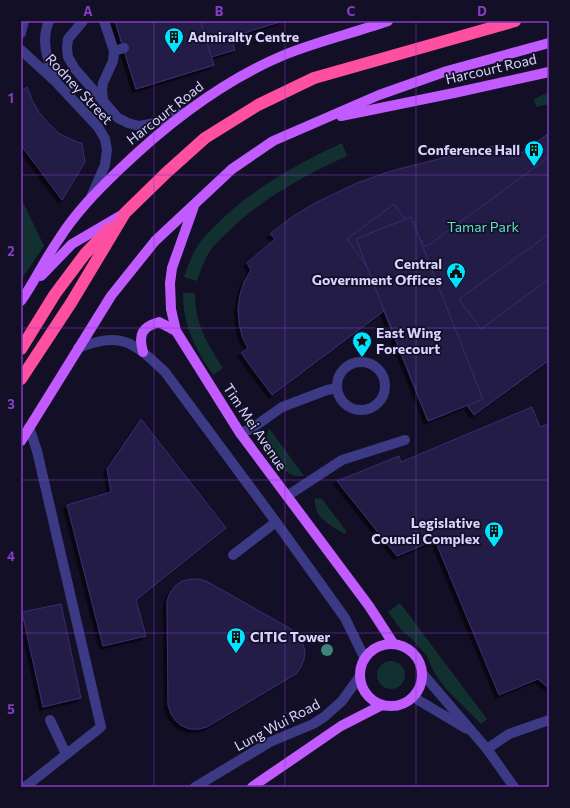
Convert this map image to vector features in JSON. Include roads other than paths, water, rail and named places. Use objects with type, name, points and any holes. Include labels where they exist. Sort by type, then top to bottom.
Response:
[{"type":"highway","name":"Harcourt Road","points":[[21,379],[71,303],[125,213],[166,172],[206,138],[258,105],[314,78],[515,21]]},
{"type":"highway","points":[[21,349],[55,294],[85,254],[125,213]]},
{"type":"main road","name":"Harcourt Road","points":[[21,301],[59,238],[91,197],[146,144],[186,111],[238,78],[283,56],[325,40],[388,21]]},
{"type":"main road","name":"Harcourt Road","points":[[21,441],[111,296],[155,241],[232,169],[273,141],[379,95],[447,71],[549,43]]},
{"type":"main road","name":"Harcourt Road","points":[[321,119],[447,95],[549,72]]},
{"type":"main road","name":"Tim Mei Avenue","points":[[195,203],[172,268],[170,283],[171,309],[176,331],[240,433],[369,606],[393,643]]},
{"type":"main road","name":"Harcourt Road","points":[[32,284],[60,258],[72,244],[125,213]]},
{"type":"main road","points":[[143,352],[141,345],[141,334],[148,325],[159,322],[176,331]]},
{"type":"main road","points":[[360,676],[366,693],[373,700],[382,704],[398,705],[404,703],[413,697],[420,686],[422,672],[421,664],[416,656],[406,647],[393,643],[385,644],[370,652],[365,659]]},
{"type":"main road","name":"Lung Wui Road","points":[[360,676],[361,667],[365,659]]},
{"type":"main road","points":[[252,787],[341,726],[382,704]]},
{"type":"street","points":[[21,33],[24,21]]},
{"type":"street","points":[[48,21],[44,38],[44,46],[56,82]]},
{"type":"street","name":"Rodney Street","points":[[84,21],[68,39],[68,57],[75,69],[118,118],[138,126],[150,124],[186,111]]},
{"type":"street","points":[[103,101],[102,90],[104,81],[119,50],[104,21]]},
{"type":"street","name":"Rodney Street","points":[[21,50],[56,82],[98,127],[105,139],[108,150],[106,165],[91,197]]},
{"type":"street","points":[[78,348],[105,340],[123,340],[143,352],[165,372],[346,618],[365,659]]},
{"type":"street","points":[[360,362],[375,366],[381,372],[385,387],[379,402],[373,407],[365,410],[350,408],[343,403],[336,388],[337,380],[343,370],[352,363],[360,362]]},
{"type":"street","points":[[240,433],[251,429],[282,407],[336,388]]},
{"type":"street","points":[[25,787],[102,727],[37,451],[29,427]]},
{"type":"street","points":[[287,496],[342,460],[404,440]]},
{"type":"street","points":[[233,555],[276,522]]},
{"type":"street","points":[[422,672],[487,749],[514,787]]},
{"type":"street","name":"Lung Wui Road","points":[[195,787],[270,742],[313,724],[324,717],[342,701],[360,676]]},
{"type":"street","points":[[413,697],[474,733]]},
{"type":"street","points":[[50,720],[66,754]]},
{"type":"street","points":[[487,749],[509,734],[549,720]]},
{"type":"place","name":"Admiralty Centre","points":[[174,54]]},
{"type":"place","name":"Conference Hall","points":[[534,167]]},
{"type":"place","name":"Central Government Offices","points":[[456,289]]},
{"type":"place","name":"East Wing Forecourt","points":[[362,358]]},
{"type":"place","name":"Legislative Council Complex","points":[[494,548]]},
{"type":"place","name":"CITIC Tower","points":[[236,654]]},
{"type":"park label","name":"Tamar Park","points":[[483,227]]}]
